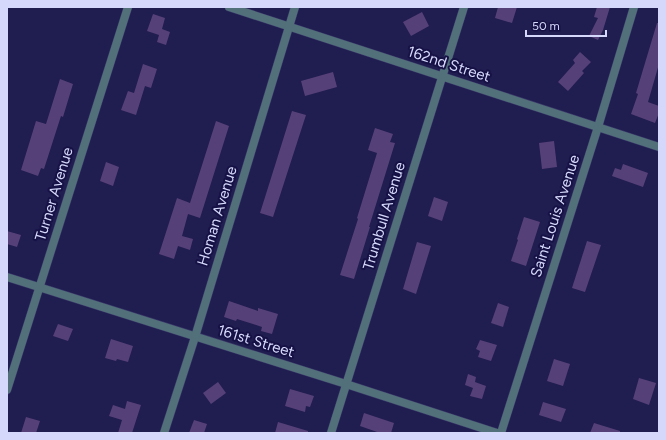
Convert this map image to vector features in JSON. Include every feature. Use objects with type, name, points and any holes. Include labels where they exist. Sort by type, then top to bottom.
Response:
[{"type":"street","name":"Turner Avenue","points":[[7,390],[128,7]]},
{"type":"street","name":"162nd Street","points":[[230,7],[659,147]]},
{"type":"street","name":"Homan Avenue","points":[[164,433],[295,7]]},
{"type":"street","name":"Trumbull Avenue","points":[[331,433],[464,7]]},
{"type":"street","name":"Saint Louis Avenue","points":[[501,433],[598,127],[634,7]]},
{"type":"street","name":"161st Street","points":[[7,277],[497,433]]},
{"type":"building","points":[[498,7],[517,7],[512,23],[495,18]]},
{"type":"building","points":[[597,7],[610,7],[603,30],[598,40],[589,36],[598,18],[594,17]]},
{"type":"building","points":[[422,12],[429,26],[411,36],[403,22]]},
{"type":"building","points":[[153,14],[165,18],[162,29],[170,32],[166,45],[157,42],[159,35],[147,31]]},
{"type":"building","points":[[657,23],[659,23],[659,64],[648,102],[659,106],[659,113],[655,123],[631,114],[638,94],[636,93]]},
{"type":"building","points":[[580,52],[591,62],[582,71],[584,73],[568,91],[558,82],[575,63],[573,60]]},
{"type":"building","points":[[143,64],[157,69],[151,88],[145,86],[136,115],[121,110],[128,91],[134,93]]},
{"type":"building","points":[[333,72],[337,87],[305,96],[301,81]]},
{"type":"building","points":[[60,79],[73,84],[44,169],[41,168],[38,176],[21,170],[36,121],[46,124]]},
{"type":"building","points":[[292,111],[306,115],[273,217],[260,213]]},
{"type":"building","points":[[216,121],[229,126],[200,218],[188,214],[182,236],[193,239],[190,250],[178,246],[174,259],[159,254],[177,198],[190,203]]},
{"type":"building","points":[[375,128],[393,134],[390,142],[395,143],[354,279],[340,275],[377,153],[368,150]]},
{"type":"building","points":[[554,141],[557,167],[542,169],[539,143]]},
{"type":"building","points":[[106,162],[119,167],[113,186],[100,181]]},
{"type":"building","points":[[623,164],[648,173],[643,187],[612,176],[615,168],[621,170]]},
{"type":"building","points":[[434,197],[448,202],[442,221],[428,216]]},
{"type":"building","points":[[524,217],[540,222],[526,266],[511,261]]},
{"type":"building","points":[[7,231],[21,235],[17,247],[7,244]]},
{"type":"building","points":[[587,241],[601,245],[585,292],[572,288]]},
{"type":"building","points":[[417,242],[431,246],[416,294],[403,289]]},
{"type":"building","points":[[229,301],[258,311],[258,308],[278,314],[272,334],[261,331],[262,327],[237,319],[236,321],[224,317]]},
{"type":"building","points":[[498,303],[509,307],[503,327],[491,323]]},
{"type":"building","points":[[58,324],[73,329],[68,341],[53,336]]},
{"type":"building","points":[[111,339],[133,346],[128,362],[105,358]]},
{"type":"building","points":[[480,340],[497,345],[491,361],[478,357],[480,351],[476,349]]},
{"type":"building","points":[[554,359],[570,364],[563,386],[547,381]]},
{"type":"building","points":[[468,374],[476,377],[475,382],[486,386],[482,399],[470,396],[473,388],[465,385]]},
{"type":"building","points":[[639,378],[656,383],[649,405],[633,399]]},
{"type":"building","points":[[218,382],[226,393],[211,404],[203,393]]},
{"type":"building","points":[[290,389],[314,396],[310,407],[306,406],[305,412],[285,406]]},
{"type":"building","points":[[127,401],[141,405],[132,433],[118,433],[122,420],[109,416],[113,405],[125,409]]},
{"type":"building","points":[[543,402],[566,409],[561,422],[539,415]]},
{"type":"building","points":[[364,413],[394,423],[391,433],[380,433],[360,426]]},
{"type":"building","points":[[26,417],[40,421],[36,433],[21,433]]},
{"type":"building","points":[[194,420],[207,424],[204,433],[189,433]]},
{"type":"building","points":[[278,422],[308,431],[308,433],[275,433]]},
{"type":"building","points":[[594,423],[620,431],[620,433],[590,433]]}]
